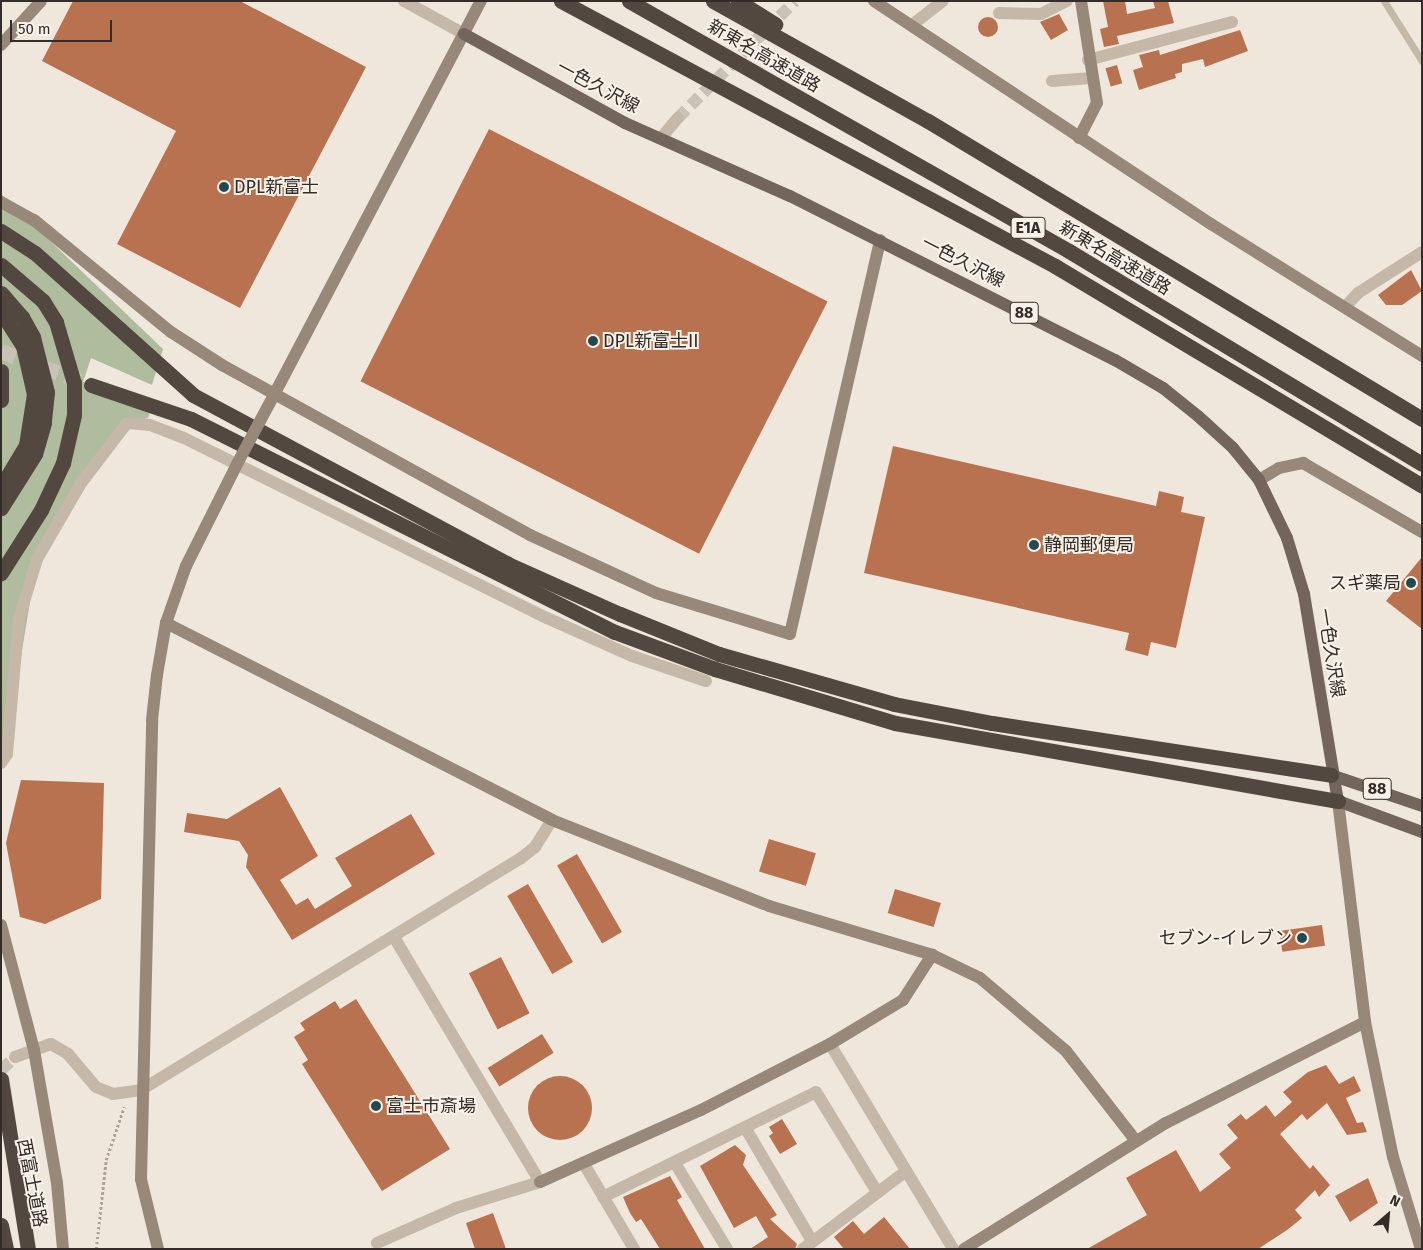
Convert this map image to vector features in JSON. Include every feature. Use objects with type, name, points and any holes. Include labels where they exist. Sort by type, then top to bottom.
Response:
[{"type":"highway","points":[[561,1],[1054,266],[1422,486]]},
{"type":"highway","name":"新東名高速道路","points":[[629,1],[1069,251],[1422,464]]},
{"type":"highway","name":"新東名高速道路","points":[[713,1],[928,121],[1422,419]]},
{"type":"highway","points":[[738,1],[928,121]]},
{"type":"highway","points":[[1,232],[35,254],[193,395],[508,564],[620,614],[719,654],[894,704],[992,723],[1331,775]]},
{"type":"highway","points":[[1,265],[43,301],[56,322],[74,383],[74,415],[63,463],[41,510],[1,573]]},
{"type":"highway","points":[[1,293],[22,316],[33,337],[47,392],[44,423],[35,454],[1,508]]},
{"type":"highway","points":[[1,312],[23,346],[34,394],[26,445],[1,487]]},
{"type":"highway","points":[[1,371],[1,400]]},
{"type":"highway","points":[[91,385],[191,419],[615,632],[715,669],[895,723],[1338,801]]},
{"type":"highway","points":[[1,1079],[26,1249]]},
{"type":"highway","name":"西富士道路","points":[[1,1125],[26,1249]]},
{"type":"highway","points":[[1,1225],[6,1249]]},
{"type":"main road","name":"一色久沢線","points":[[464,34],[625,123],[880,240],[1115,360],[1163,388],[1234,448],[1259,480],[1288,538],[1304,594],[1331,775],[1338,801]]},
{"type":"main road","name":"88","points":[[1331,775],[1422,806]]},
{"type":"main road","name":"88","points":[[1338,801],[1422,832]]},
{"type":"street","points":[[1,45],[41,1]]},
{"type":"street","points":[[404,1],[464,34]]},
{"type":"street","points":[[158,1249],[141,1179],[142,1090],[152,720],[166,623],[186,566],[237,464],[482,1]]},
{"type":"street","points":[[874,1],[1079,138],[1422,356]]},
{"type":"street","points":[[912,25],[943,1]]},
{"type":"street","points":[[999,13],[1041,14],[1067,1]]},
{"type":"street","points":[[1079,138],[1097,103],[1088,60],[1081,1]]},
{"type":"street","points":[[1088,60],[1232,22]]},
{"type":"street","points":[[1052,81],[1092,78]]},
{"type":"street","points":[[661,138],[678,118]]},
{"type":"street","points":[[1,202],[34,220],[171,332],[275,393],[530,535],[656,593],[790,634],[880,240]]},
{"type":"street","points":[[1345,307],[1358,293],[1422,252]]},
{"type":"street","points":[[1,763],[7,754],[19,618],[37,559],[81,483],[127,422],[150,425],[237,464],[547,618],[632,656],[706,681]]},
{"type":"street","points":[[1259,480],[1278,468],[1303,462],[1422,532]]},
{"type":"street","points":[[166,623],[552,820],[769,906],[932,955],[980,978],[1066,1051],[1136,1140]]},
{"type":"street","points":[[1338,801],[1365,1022],[1393,1157],[1421,1249]]},
{"type":"street","points":[[15,1058],[51,1044],[68,1054],[96,1087],[113,1094],[142,1090],[521,858],[535,847],[552,820]]},
{"type":"street","points":[[1,925],[34,1050],[57,1183],[63,1249]]},
{"type":"street","points":[[394,937],[540,1182]]},
{"type":"street","points":[[377,1243],[456,1208],[540,1182],[584,1164],[701,1110],[830,1044],[903,1000],[932,955]]},
{"type":"street","points":[[964,1249],[1136,1140],[1365,1022]]},
{"type":"street","points":[[830,1044],[952,1249]]},
{"type":"street","points":[[604,1197],[746,1129],[816,1092],[877,1192]]},
{"type":"street","points":[[746,1129],[807,1245],[906,1171]]},
{"type":"street","points":[[675,1163],[727,1249]]},
{"type":"street","points":[[584,1164],[634,1249]]},
{"type":"lane","points":[[1384,1],[1422,61]]},
{"type":"path","points":[[96,1249],[106,1160],[124,1107]]},
{"type":"green space","points":[[1,194],[163,349],[152,385],[91,358],[83,382],[151,409],[148,418],[127,423],[37,559],[8,736],[1,746]]},
{"type":"building","name":"DPL新富士","points":[[73,1],[240,1],[366,67],[240,308],[117,244],[176,131],[42,61]]},
{"type":"building","points":[[1103,1],[1125,1],[1127,14],[1155,8],[1153,1],[1168,1],[1174,23],[1117,36],[1119,44],[1104,47],[1100,29],[1108,27]]},
{"type":"building","points":[[1059,14],[1068,30],[1051,40],[1040,22]]},
{"type":"building","points":[[988,17],[995,20],[998,27],[995,34],[988,37],[981,34],[978,27],[981,20]]},
{"type":"building","points":[[1240,30],[1248,51],[1205,67],[1203,59],[1182,64],[1182,72],[1175,74],[1176,78],[1139,90],[1133,70],[1143,67],[1139,55],[1159,50],[1160,55]]},
{"type":"building","points":[[1117,65],[1122,83],[1111,87],[1105,68]]},
{"type":"building","name":"DPL新富士II","points":[[489,129],[828,302],[699,554],[361,381]]},
{"type":"building","points":[[1411,270],[1422,291],[1402,305],[1386,305],[1378,295]]},
{"type":"building","name":"静岡郵便局","points":[[893,446],[1156,506],[1159,491],[1184,497],[1181,512],[1205,517],[1176,648],[1151,642],[1148,656],[1125,650],[1129,633],[864,573]]},
{"type":"building","name":"スギ薬局","points":[[1422,557],[1422,629],[1386,601]]},
{"type":"building","points":[[21,780],[104,783],[101,899],[45,924],[20,917],[6,843]]},
{"type":"building","points":[[280,787],[318,856],[280,880],[296,905],[308,898],[315,909],[352,886],[335,858],[411,814],[435,854],[292,940],[246,867],[248,855],[239,841],[184,832],[187,813],[227,819]]},
{"type":"building","points":[[769,839],[816,853],[806,886],[759,872]]},
{"type":"building","points":[[577,854],[622,932],[602,943],[557,866]]},
{"type":"building","points":[[528,884],[573,962],[552,974],[507,896]]},
{"type":"building","points":[[895,889],[941,903],[934,927],[888,913]]},
{"type":"building","name":"セブン-イレブン","points":[[1322,925],[1325,946],[1282,952],[1279,931]]},
{"type":"building","points":[[501,957],[530,1013],[498,1029],[469,973]]},
{"type":"building","name":"富士市斎場","points":[[356,999],[450,1149],[382,1191],[302,1064],[308,1060],[294,1037],[305,1030],[300,1023],[335,1001],[340,1009]]},
{"type":"building","points":[[542,1034],[554,1053],[499,1087],[488,1068]]},
{"type":"building","points":[[1326,1065],[1339,1084],[1354,1076],[1361,1091],[1346,1098],[1357,1123],[1363,1122],[1367,1132],[1347,1135],[1327,1103],[1307,1120],[1302,1114],[1280,1134],[1310,1169],[1313,1165],[1330,1185],[1319,1197],[1315,1190],[1295,1210],[1302,1218],[1287,1230],[1258,1249],[1087,1249],[1147,1215],[1126,1178],[1176,1150],[1200,1192],[1231,1168],[1219,1154],[1238,1138],[1227,1125],[1241,1114],[1246,1120],[1266,1105],[1275,1117],[1292,1102],[1283,1092],[1308,1072]]},
{"type":"building","points":[[554,1076],[566,1076],[583,1085],[590,1096],[592,1108],[590,1120],[583,1131],[566,1140],[554,1140],[542,1135],[533,1126],[528,1114],[528,1102],[533,1090],[542,1081]]},
{"type":"building","points":[[782,1119],[797,1144],[780,1154],[769,1136],[773,1133],[769,1127]]},
{"type":"building","points":[[735,1145],[746,1155],[743,1165],[777,1215],[770,1219],[797,1244],[795,1249],[750,1249],[768,1237],[756,1216],[734,1228],[700,1166]]},
{"type":"building","points":[[670,1176],[682,1197],[677,1200],[705,1249],[660,1249],[641,1219],[636,1222],[630,1213],[623,1197]]},
{"type":"building","points":[[1368,1178],[1378,1203],[1350,1222],[1335,1196]]},
{"type":"building","points":[[493,1213],[506,1249],[475,1249],[466,1223]]},
{"type":"building","points":[[884,1217],[910,1249],[844,1249],[834,1237],[853,1221],[864,1234]]},
{"type":"tunnel","points":[[678,118],[795,1]]},
{"type":"tunnel","points":[[1,351],[91,385]]},
{"type":"tunnel","points":[[1,1070],[15,1057]]},
{"type":"place","name":"DPL新富士","points":[[224,187]]},
{"type":"place","name":"DPL新富士II","points":[[593,341]]},
{"type":"place","name":"静岡郵便局","points":[[1034,545]]},
{"type":"place","name":"スギ薬局","points":[[1411,583]]},
{"type":"place","name":"セブン-イレブン","points":[[1302,938]]},
{"type":"place","name":"富士市斎場","points":[[376,1106]]}]
